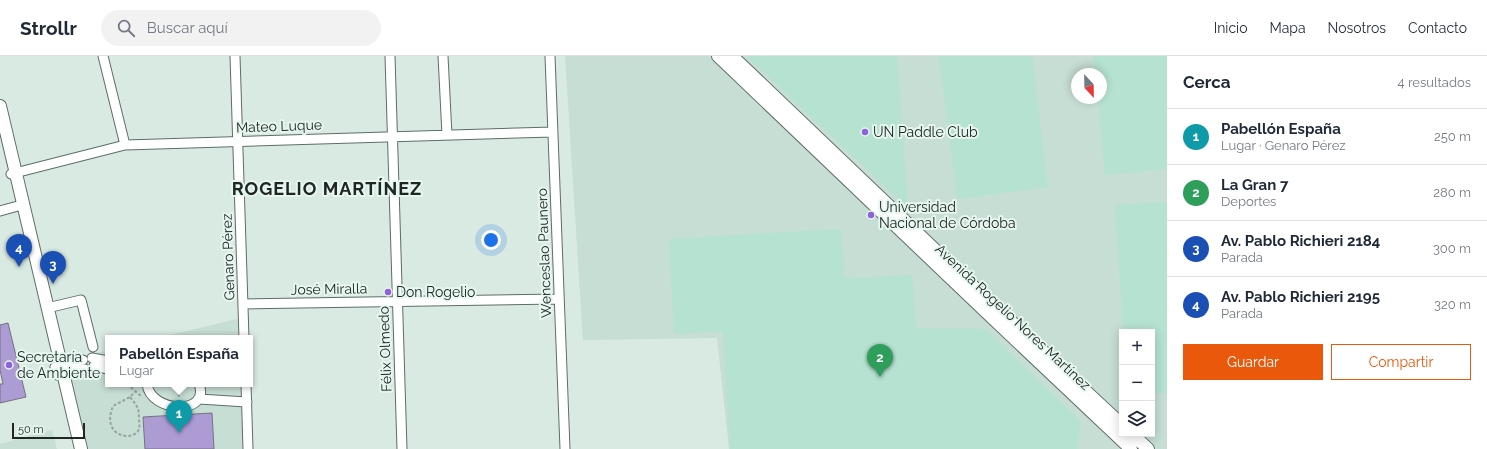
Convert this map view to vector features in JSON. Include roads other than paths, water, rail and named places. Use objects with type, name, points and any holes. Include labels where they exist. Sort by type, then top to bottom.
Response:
[{"type":"main road","name":"Avenida Rogelio Nores Martínez","points":[[718,56],[1131,449]]},
{"type":"main road","name":"Avenida Rogelio Nores Martínez","points":[[732,56],[974,287],[1119,422]]},
{"type":"main road","points":[[0,106],[18,206],[59,370],[81,449]]},
{"type":"main road","points":[[0,132],[13,174],[47,308],[75,449]]},
{"type":"main road","points":[[1135,437],[1148,449]]},
{"type":"street","points":[[104,56],[125,145]]},
{"type":"street","name":"Genaro Pérez","points":[[235,56],[244,335]]},
{"type":"street","name":"Félix Olmedo","points":[[390,56],[402,449]]},
{"type":"street","points":[[443,56],[447,136]]},
{"type":"street","name":"Wenceslao Paunero","points":[[550,56],[565,449]]},
{"type":"street","name":"Mateo Luque","points":[[13,174],[125,145],[553,132]]},
{"type":"street","points":[[0,210],[18,206]]},
{"type":"street","name":"José Miralla","points":[[243,304],[559,299]]},
{"type":"street","points":[[47,308],[81,300],[93,347]]},
{"type":"street","points":[[59,370],[89,363],[105,361]]},
{"type":"street","points":[[89,363],[105,368]]},
{"type":"street","points":[[147,387],[151,395],[160,403],[181,407],[196,403],[201,393],[200,387]]},
{"type":"street","points":[[246,387],[248,449]]},
{"type":"street","points":[[199,399],[247,402]]},
{"type":"place","name":"UN Paddle Club","points":[[865,132]]},
{"type":"place","name":"Universidad Nacional de Córdoba","points":[[871,215]]},
{"type":"place","name":"Av. Pablo Richieri 2195","points":[[19,267]]},
{"type":"place","name":"Av. Pablo Richieri 2184","points":[[53,284]]},
{"type":"place","name":"Don Rogelio","points":[[388,292]]},
{"type":"place","name":"Secretaría de Ambiente","points":[[9,365]]},
{"type":"place","name":"La Gran 7","points":[[880,377]]},
{"type":"place","name":"Pabellón España","points":[[179,433]]},
{"type":"district","name":"ROGELIO MARTÍNEZ","points":[[327,189]]}]
